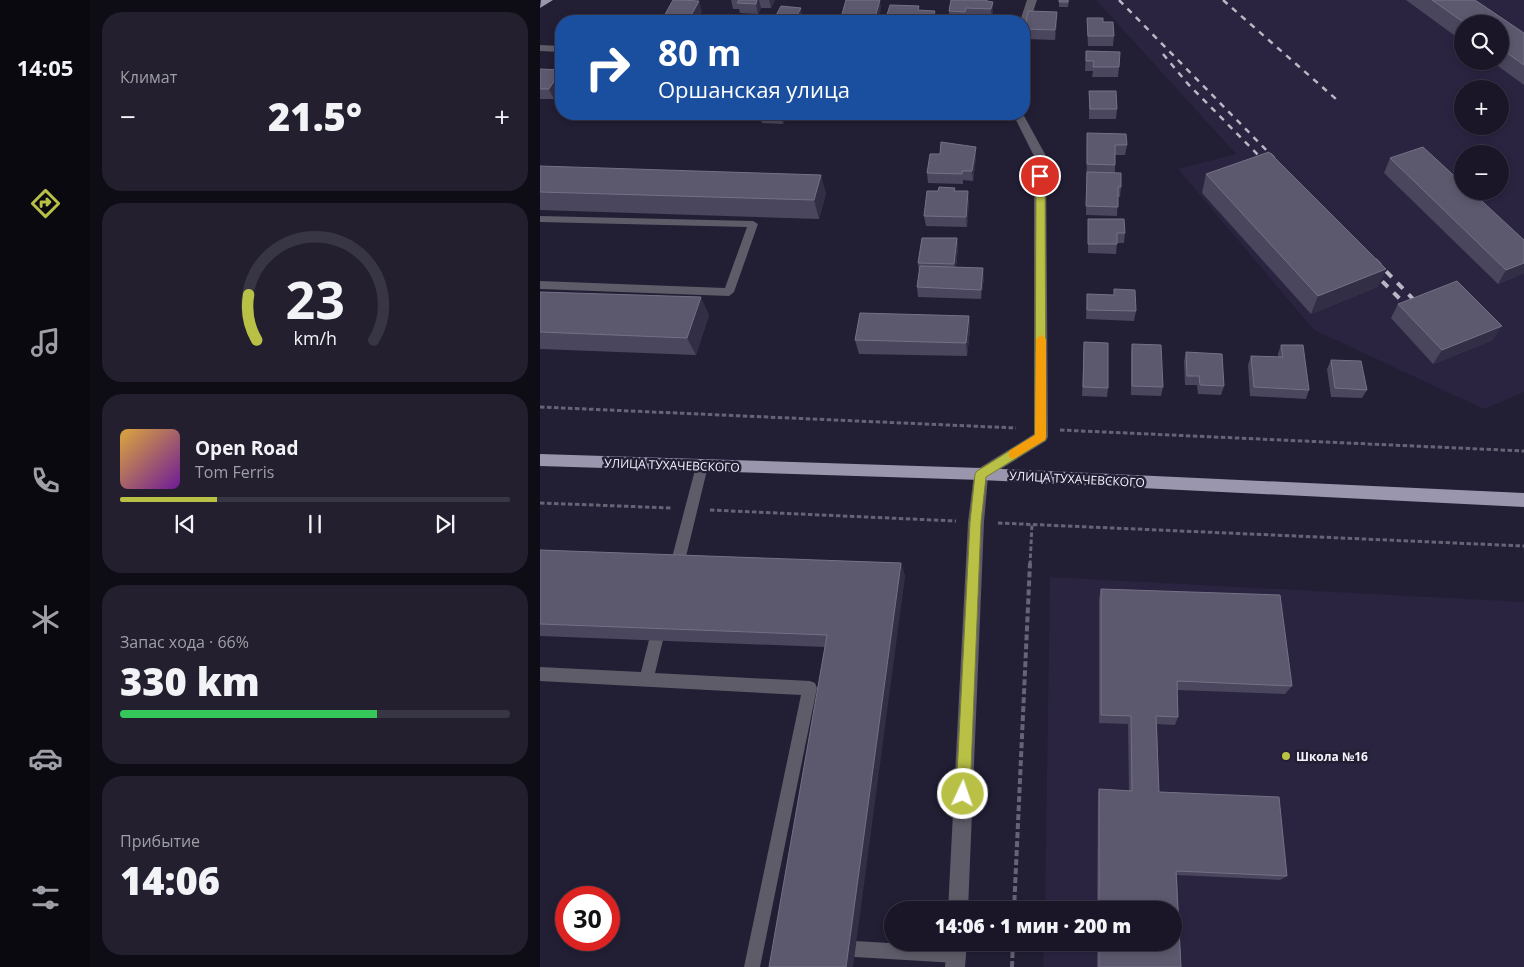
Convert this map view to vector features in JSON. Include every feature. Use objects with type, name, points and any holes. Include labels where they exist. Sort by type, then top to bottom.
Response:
[{"type":"main road","points":[[540,5],[548,0]]},
{"type":"main road","name":"УЛИЦА ТУХАЧЕВСКОГО","points":[[540,460],[981,474],[1524,500]]},
{"type":"street","points":[[1027,15],[1032,0]]},
{"type":"street","points":[[540,48],[555,49]]},
{"type":"street","points":[[958,901],[976,522],[981,474],[1041,437],[1040,156],[1021,120]]},
{"type":"lane","points":[[540,219],[753,224],[729,292],[540,285]]},
{"type":"lane","points":[[676,568],[702,466]]},
{"type":"lane","points":[[646,679],[656,640]]},
{"type":"lane","points":[[540,674],[810,688],[752,967]]},
{"type":"lane","points":[[757,946],[774,947]]},
{"type":"lane","points":[[856,949],[956,955]]},
{"type":"path","points":[[540,503],[1524,546]]},
{"type":"path","points":[[1014,901],[1032,524]]},
{"type":"path","points":[[1012,967],[1013,951]]},
{"type":"shaded area","points":[[1096,0],[1524,0],[1524,392],[1484,409],[1314,330],[1178,169],[1236,154]]},
{"type":"shaded area","name":"Школа №16","points":[[1050,577],[1524,602],[1524,967],[1043,967],[1044,951],[1182,951],[1182,901],[1045,901]]},
{"type":"building","points":[[673,0],[699,1],[691,15],[665,15]]},
{"type":"building","points":[[739,0],[757,0],[756,4],[737,3]]},
{"type":"building","points":[[846,0],[880,0],[876,15],[842,15]]},
{"type":"building","points":[[951,0],[986,0],[993,2],[991,9],[966,8],[965,12],[949,11]]},
{"type":"building","points":[[1059,0],[1068,0],[1068,2],[1059,2]]},
{"type":"building","points":[[1432,0],[1475,0],[1497,15],[1454,15]]},
{"type":"building","points":[[890,5],[919,6],[918,10],[935,11],[934,15],[887,15]]},
{"type":"building","points":[[781,6],[801,8],[797,15],[776,15]]},
{"type":"building","points":[[1028,11],[1057,12],[1055,30],[1030,29],[1030,15],[1027,15]]},
{"type":"building","points":[[1087,18],[1103,18],[1103,22],[1113,22],[1114,36],[1088,36]]},
{"type":"building","points":[[1509,23],[1524,33],[1524,65],[1509,54]]},
{"type":"building","points":[[1086,51],[1120,52],[1119,67],[1093,67],[1094,61],[1086,61]]},
{"type":"building","points":[[540,69],[555,70],[555,80],[549,89],[540,89]]},
{"type":"building","points":[[1089,91],[1116,91],[1117,109],[1090,109]]},
{"type":"building","points":[[1087,133],[1126,134],[1127,145],[1115,145],[1115,165],[1087,164]]},
{"type":"building","points":[[941,142],[976,147],[972,171],[962,171],[962,174],[927,173],[930,154],[940,154]]},
{"type":"building","points":[[1423,147],[1454,176],[1454,200],[1481,200],[1524,240],[1524,263],[1506,270],[1390,158]]},
{"type":"building","points":[[1269,152],[1386,269],[1318,296],[1206,174]]},
{"type":"building","points":[[540,166],[821,175],[814,200],[540,192]]},
{"type":"building","points":[[1087,172],[1121,173],[1121,187],[1118,187],[1118,207],[1086,206]]},
{"type":"building","points":[[939,187],[955,188],[954,191],[968,191],[966,217],[924,216],[927,191],[938,191]]},
{"type":"building","points":[[1088,219],[1124,219],[1125,233],[1117,233],[1117,244],[1088,244]]},
{"type":"building","points":[[922,238],[957,238],[954,264],[918,263]]},
{"type":"building","points":[[920,266],[983,268],[981,290],[917,287]]},
{"type":"building","points":[[1457,281],[1502,326],[1442,350],[1398,304]]},
{"type":"building","points":[[1114,289],[1135,290],[1136,311],[1087,310],[1087,294],[1114,295]]},
{"type":"building","points":[[540,292],[701,297],[687,338],[540,332]]},
{"type":"building","points":[[860,313],[969,316],[966,343],[855,340]]},
{"type":"building","points":[[1084,342],[1108,343],[1108,388],[1083,387]]},
{"type":"building","points":[[1132,344],[1161,345],[1163,387],[1132,386]]},
{"type":"building","points":[[1281,345],[1303,345],[1309,390],[1254,387],[1251,356],[1283,357]]},
{"type":"building","points":[[1186,352],[1222,354],[1224,386],[1200,385],[1199,376],[1187,376]]},
{"type":"building","points":[[1331,360],[1361,361],[1367,390],[1335,388]]},
{"type":"building","points":[[540,550],[901,563],[846,967],[769,967],[827,635],[540,624]]},
{"type":"building","points":[[1101,589],[1280,595],[1292,686],[1177,681],[1178,717],[1156,716],[1159,792],[1279,797],[1287,876],[1176,871],[1178,901],[1099,901],[1099,789],[1132,791],[1131,716],[1101,715]]},
{"type":"building","points":[[1099,951],[1180,951],[1181,967],[1099,967]]},
{"type":"railway","points":[[1119,0],[1278,162]]},
{"type":"railway","points":[[1223,0],[1336,99]]},
{"type":"railway","points":[[1163,54],[1188,84],[1269,166]]},
{"type":"railway","points":[[1375,260],[1420,306]]},
{"type":"railway","points":[[1371,270],[1411,310]]},
{"type":"slow traffic","points":[[1013,454],[1041,437],[1041,339]]},
{"type":"place","name":"Школа №16","points":[[1286,756]]},
{"type":"route","points":[[963,794],[976,522],[981,474],[1041,437],[1040,176]]}]
